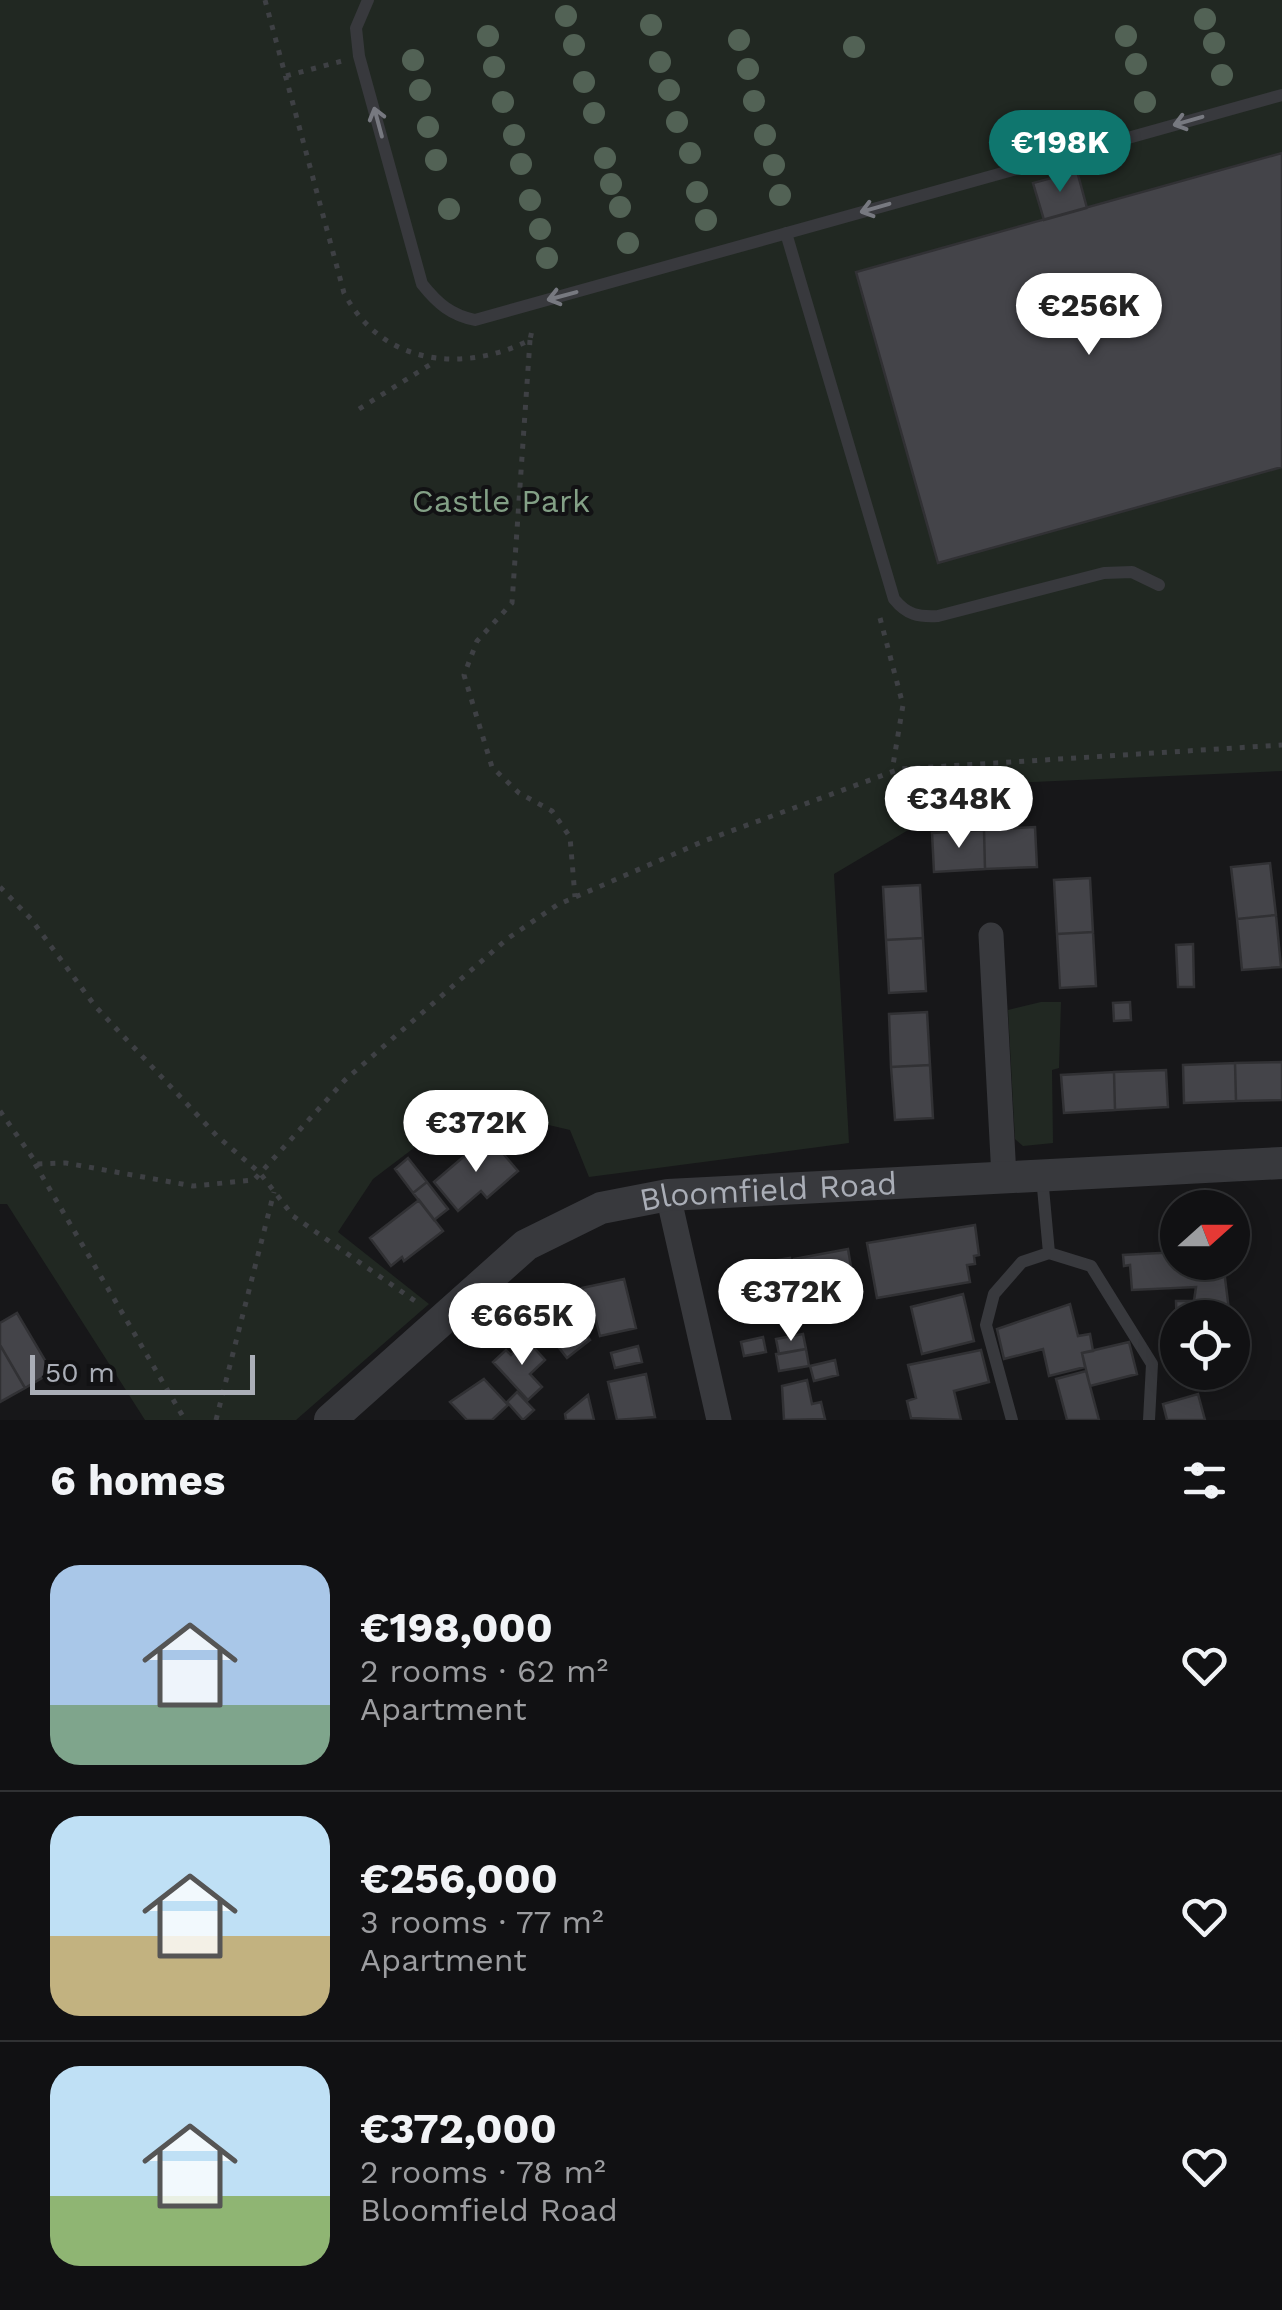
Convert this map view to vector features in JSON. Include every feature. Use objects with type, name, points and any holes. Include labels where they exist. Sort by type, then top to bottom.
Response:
[{"type":"street","points":[[991,935],[1004,1178]]},
{"type":"street","name":"Bloomfield Road","points":[[330,1420],[526,1245],[601,1208],[668,1195],[1282,1163]]},
{"type":"street","points":[[668,1195],[718,1420]]},
{"type":"lane","points":[[368,0],[356,28],[359,56],[422,284],[437,304],[475,320],[1282,95]]},
{"type":"lane","points":[[786,233],[894,599],[904,611],[920,617],[938,616],[1104,573],[1132,572],[1159,585]]},
{"type":"lane","points":[[1042,1175],[1049,1253]]},
{"type":"lane","points":[[1012,1420],[986,1325],[994,1294],[1022,1262],[1049,1253],[1091,1266],[1152,1364],[1149,1420]]},
{"type":"path","points":[[265,0],[344,293],[358,319],[411,356],[485,357],[530,340]]},
{"type":"path","points":[[286,76],[359,56]]},
{"type":"path","points":[[538,303],[530,340],[512,604],[476,641],[464,675],[492,766],[520,793],[552,811],[570,837],[575,897]]},
{"type":"path","points":[[359,409],[439,359]]},
{"type":"path","points":[[876,603],[903,704],[892,771]]},
{"type":"path","points":[[33,1162],[213,1187],[254,1180],[346,1080],[443,991],[507,939],[575,897],[704,841],[892,771],[1282,746]]},
{"type":"path","points":[[0,886],[31,919],[96,1006],[217,1136],[260,1173],[293,1216],[370,1273],[445,1316]]},
{"type":"path","points":[[0,1110],[185,1420]]},
{"type":"path","points":[[216,1420],[274,1192]]},
{"type":"green space","name":"Castle Park","points":[[0,0],[1282,0],[1282,771],[963,785],[915,826],[834,874],[849,1143],[589,1177],[570,1130],[497,1113],[435,1132],[373,1179],[338,1232],[429,1304],[296,1420],[145,1420],[7,1204],[0,1204]]},
{"type":"green space","points":[[1061,1002],[1059,1068],[1052,1070],[1053,1143],[1023,1146],[1015,1139],[1008,1010]]},
{"type":"building","points":[[1282,153],[1282,467],[938,563],[856,272]]},
{"type":"building","points":[[1077,171],[1087,208],[1044,220],[1033,183]]},
{"type":"building","points":[[1035,827],[1037,867],[985,869],[984,830]]},
{"type":"building","points":[[984,830],[985,869],[934,872],[932,833]]},
{"type":"building","points":[[1270,863],[1276,915],[1237,919],[1231,867]]},
{"type":"building","points":[[1090,878],[1093,932],[1057,934],[1054,880]]},
{"type":"building","points":[[920,885],[923,938],[886,940],[883,887]]},
{"type":"building","points":[[1276,915],[1281,967],[1242,970],[1237,919]]},
{"type":"building","points":[[1093,932],[1096,986],[1060,988],[1057,934]]},
{"type":"building","points":[[923,938],[926,991],[889,993],[886,940]]},
{"type":"building","points":[[1193,944],[1194,987],[1178,987],[1176,945]]},
{"type":"building","points":[[1130,1002],[1131,1020],[1114,1021],[1113,1003]]},
{"type":"building","points":[[927,1012],[930,1065],[891,1067],[889,1014]]},
{"type":"building","points":[[1282,1062],[1282,1100],[1236,1101],[1235,1063]]},
{"type":"building","points":[[1235,1063],[1236,1101],[1184,1103],[1183,1065]]},
{"type":"building","points":[[930,1065],[933,1118],[895,1120],[891,1067]]},
{"type":"building","points":[[1166,1070],[1168,1107],[1115,1110],[1114,1072]]},
{"type":"building","points":[[1114,1072],[1115,1110],[1064,1113],[1061,1075]]},
{"type":"building","points":[[482,1141],[489,1148],[494,1143],[518,1171],[487,1198],[481,1191],[458,1211],[434,1182]]},
{"type":"building","points":[[408,1158],[427,1182],[413,1193],[395,1169]]},
{"type":"building","points":[[427,1182],[448,1209],[434,1220],[413,1193]]},
{"type":"building","points":[[419,1200],[443,1231],[404,1261],[402,1257],[391,1266],[370,1238]]},
{"type":"building","points":[[975,1225],[979,1255],[974,1256],[975,1264],[967,1265],[970,1282],[877,1298],[867,1243]]},
{"type":"building","points":[[848,1249],[856,1296],[817,1303],[818,1310],[804,1313],[794,1259]]},
{"type":"building","points":[[1160,1253],[1160,1280],[1225,1280],[1228,1300],[1194,1300],[1196,1287],[1132,1290],[1130,1265],[1124,1266],[1123,1255]]},
{"type":"building","points":[[790,1258],[794,1285],[777,1288],[780,1307],[747,1312],[740,1266]]},
{"type":"building","points":[[624,1279],[636,1328],[600,1336],[595,1317],[589,1318],[582,1288]]},
{"type":"building","points":[[963,1294],[974,1341],[922,1354],[911,1307]]},
{"type":"building","points":[[576,1298],[590,1326],[584,1331],[590,1340],[567,1358],[539,1322]]},
{"type":"building","points":[[1070,1304],[1078,1336],[1090,1334],[1093,1351],[1082,1353],[1085,1367],[1049,1376],[1043,1349],[1004,1359],[997,1329]]},
{"type":"building","points":[[17,1313],[52,1372],[25,1388],[0,1345],[0,1323]]},
{"type":"building","points":[[803,1334],[806,1349],[779,1354],[776,1339]]},
{"type":"building","points":[[763,1337],[766,1352],[744,1356],[741,1342]]},
{"type":"building","points":[[527,1340],[545,1360],[530,1374],[542,1387],[528,1400],[493,1362],[506,1350],[511,1355]]},
{"type":"building","points":[[1129,1342],[1137,1374],[1090,1386],[1082,1353]]},
{"type":"building","points":[[0,1345],[25,1388],[0,1402]]},
{"type":"building","points":[[638,1346],[642,1362],[615,1368],[611,1353]]},
{"type":"building","points":[[806,1349],[809,1366],[779,1371],[776,1354]]},
{"type":"building","points":[[981,1350],[989,1382],[954,1391],[961,1420],[911,1418],[907,1401],[916,1398],[908,1365]]},
{"type":"building","points":[[835,1360],[838,1375],[814,1381],[810,1366]]},
{"type":"building","points":[[1086,1371],[1099,1420],[1067,1420],[1056,1379]]},
{"type":"building","points":[[646,1374],[655,1417],[617,1420],[608,1382]]},
{"type":"building","points":[[484,1379],[508,1405],[492,1420],[467,1420],[450,1402]]},
{"type":"building","points":[[807,1380],[812,1404],[821,1402],[825,1419],[784,1420],[782,1386]]},
{"type":"building","points":[[517,1392],[534,1410],[523,1420],[507,1402]]},
{"type":"building","points":[[1198,1394],[1205,1420],[1167,1420],[1163,1404]]},
{"type":"building","points":[[588,1395],[594,1420],[566,1420],[565,1414]]}]
